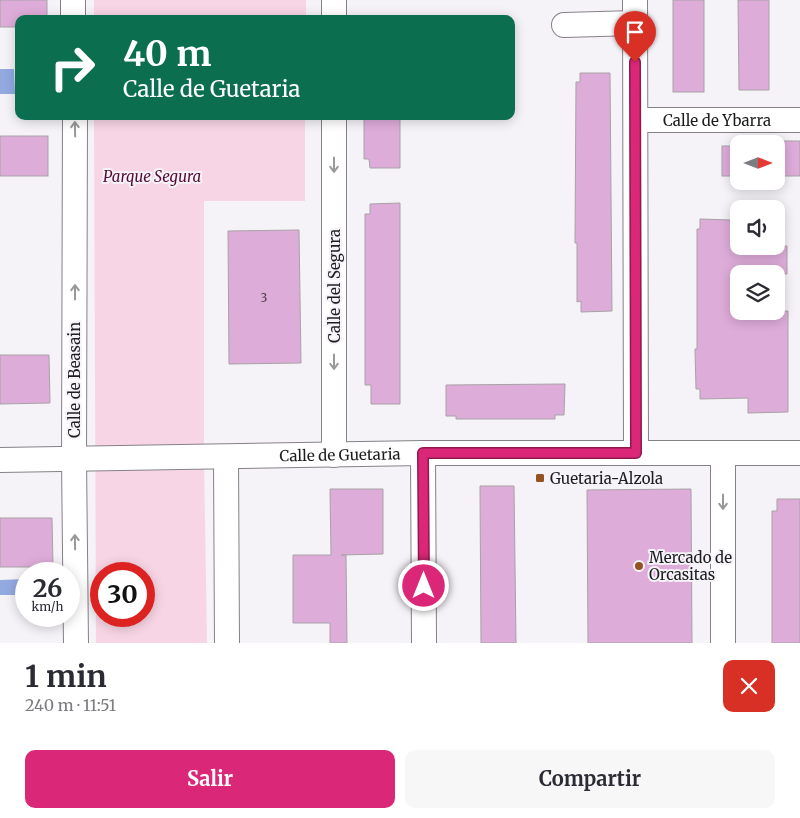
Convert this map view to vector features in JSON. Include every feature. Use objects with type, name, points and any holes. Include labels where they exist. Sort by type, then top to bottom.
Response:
[{"type":"street","points":[[73,0],[73,15]]},
{"type":"street","points":[[334,0],[334,15]]},
{"type":"street","points":[[635,0],[636,453]]},
{"type":"street","points":[[564,25],[635,23]]},
{"type":"street","name":"Calle de Beasain","points":[[75,120],[74,459],[76,643]]},
{"type":"street","name":"Calle del Segura","points":[[334,120],[334,455]]},
{"type":"street","name":"Calle de Ybarra","points":[[636,120],[800,120]]},
{"type":"street","points":[[423,453],[424,643]]},
{"type":"street","name":"Calle de Guetaria","points":[[0,460],[423,453],[800,453]]},
{"type":"street","points":[[723,453],[724,643]]},
{"type":"street","points":[[226,457],[227,643]]},
{"type":"green space","points":[[94,0],[306,0],[306,15],[94,15]]},
{"type":"green space","name":"Parque Segura","points":[[94,120],[305,120],[305,201],[204,201],[204,457],[207,643],[96,643],[96,627],[155,627],[155,562],[96,562]]},
{"type":"water","points":[[0,69],[14,69],[15,94],[0,94]]},
{"type":"water","points":[[15,579],[15,595],[0,595],[0,580]]},
{"type":"building","points":[[0,0],[47,0],[47,15],[15,15],[15,27],[0,27]]},
{"type":"building","points":[[673,0],[704,0],[704,92],[673,92]]},
{"type":"building","points":[[738,0],[769,0],[769,90],[739,90]]},
{"type":"building","points":[[580,73],[610,73],[612,311],[581,312],[581,301],[577,302],[577,243],[575,243],[576,82],[580,82]]},
{"type":"building","points":[[364,120],[400,120],[400,168],[370,168],[369,159],[364,159]]},
{"type":"building","points":[[0,136],[48,136],[48,176],[0,176]]},
{"type":"building","points":[[785,141],[800,141],[800,176],[785,176]]},
{"type":"building","points":[[722,146],[730,146],[730,176],[722,176]]},
{"type":"building","points":[[400,203],[400,404],[371,404],[371,385],[365,385],[365,214],[370,214],[370,204]]},
{"type":"building","points":[[700,219],[730,220],[730,255],[785,255],[785,246],[787,246],[787,274],[785,274],[785,265],[730,265],[730,320],[785,320],[785,311],[788,311],[788,412],[748,413],[748,398],[700,399],[700,389],[696,389],[695,349],[697,349],[697,229],[700,229]]},
{"type":"building","points":[[299,230],[301,363],[229,364],[228,231]]},
{"type":"building","points":[[0,355],[49,355],[50,403],[0,404]]},
{"type":"building","points":[[565,384],[564,415],[555,415],[555,419],[456,419],[456,416],[446,416],[446,385]]},
{"type":"building","points":[[480,486],[514,486],[516,643],[481,643]]},
{"type":"building","points":[[330,489],[383,489],[383,554],[341,555],[346,555],[347,643],[330,643],[330,623],[293,623],[293,555],[331,555]]},
{"type":"building","name":"Mercado de Orcasitas","points":[[691,489],[692,643],[588,643],[587,490]]},
{"type":"building","points":[[777,499],[800,499],[800,643],[772,643],[772,511],[777,511]]},
{"type":"building","points":[[0,518],[52,518],[53,562],[15,562],[15,567],[0,567]]},
{"type":"place","name":"Guetaria-Alzola","points":[[540,478]]},
{"type":"place","name":"Mercado de Orcasitas","points":[[639,566]]},
{"type":"route","points":[[424,586],[423,453],[636,453],[635,62]]}]
